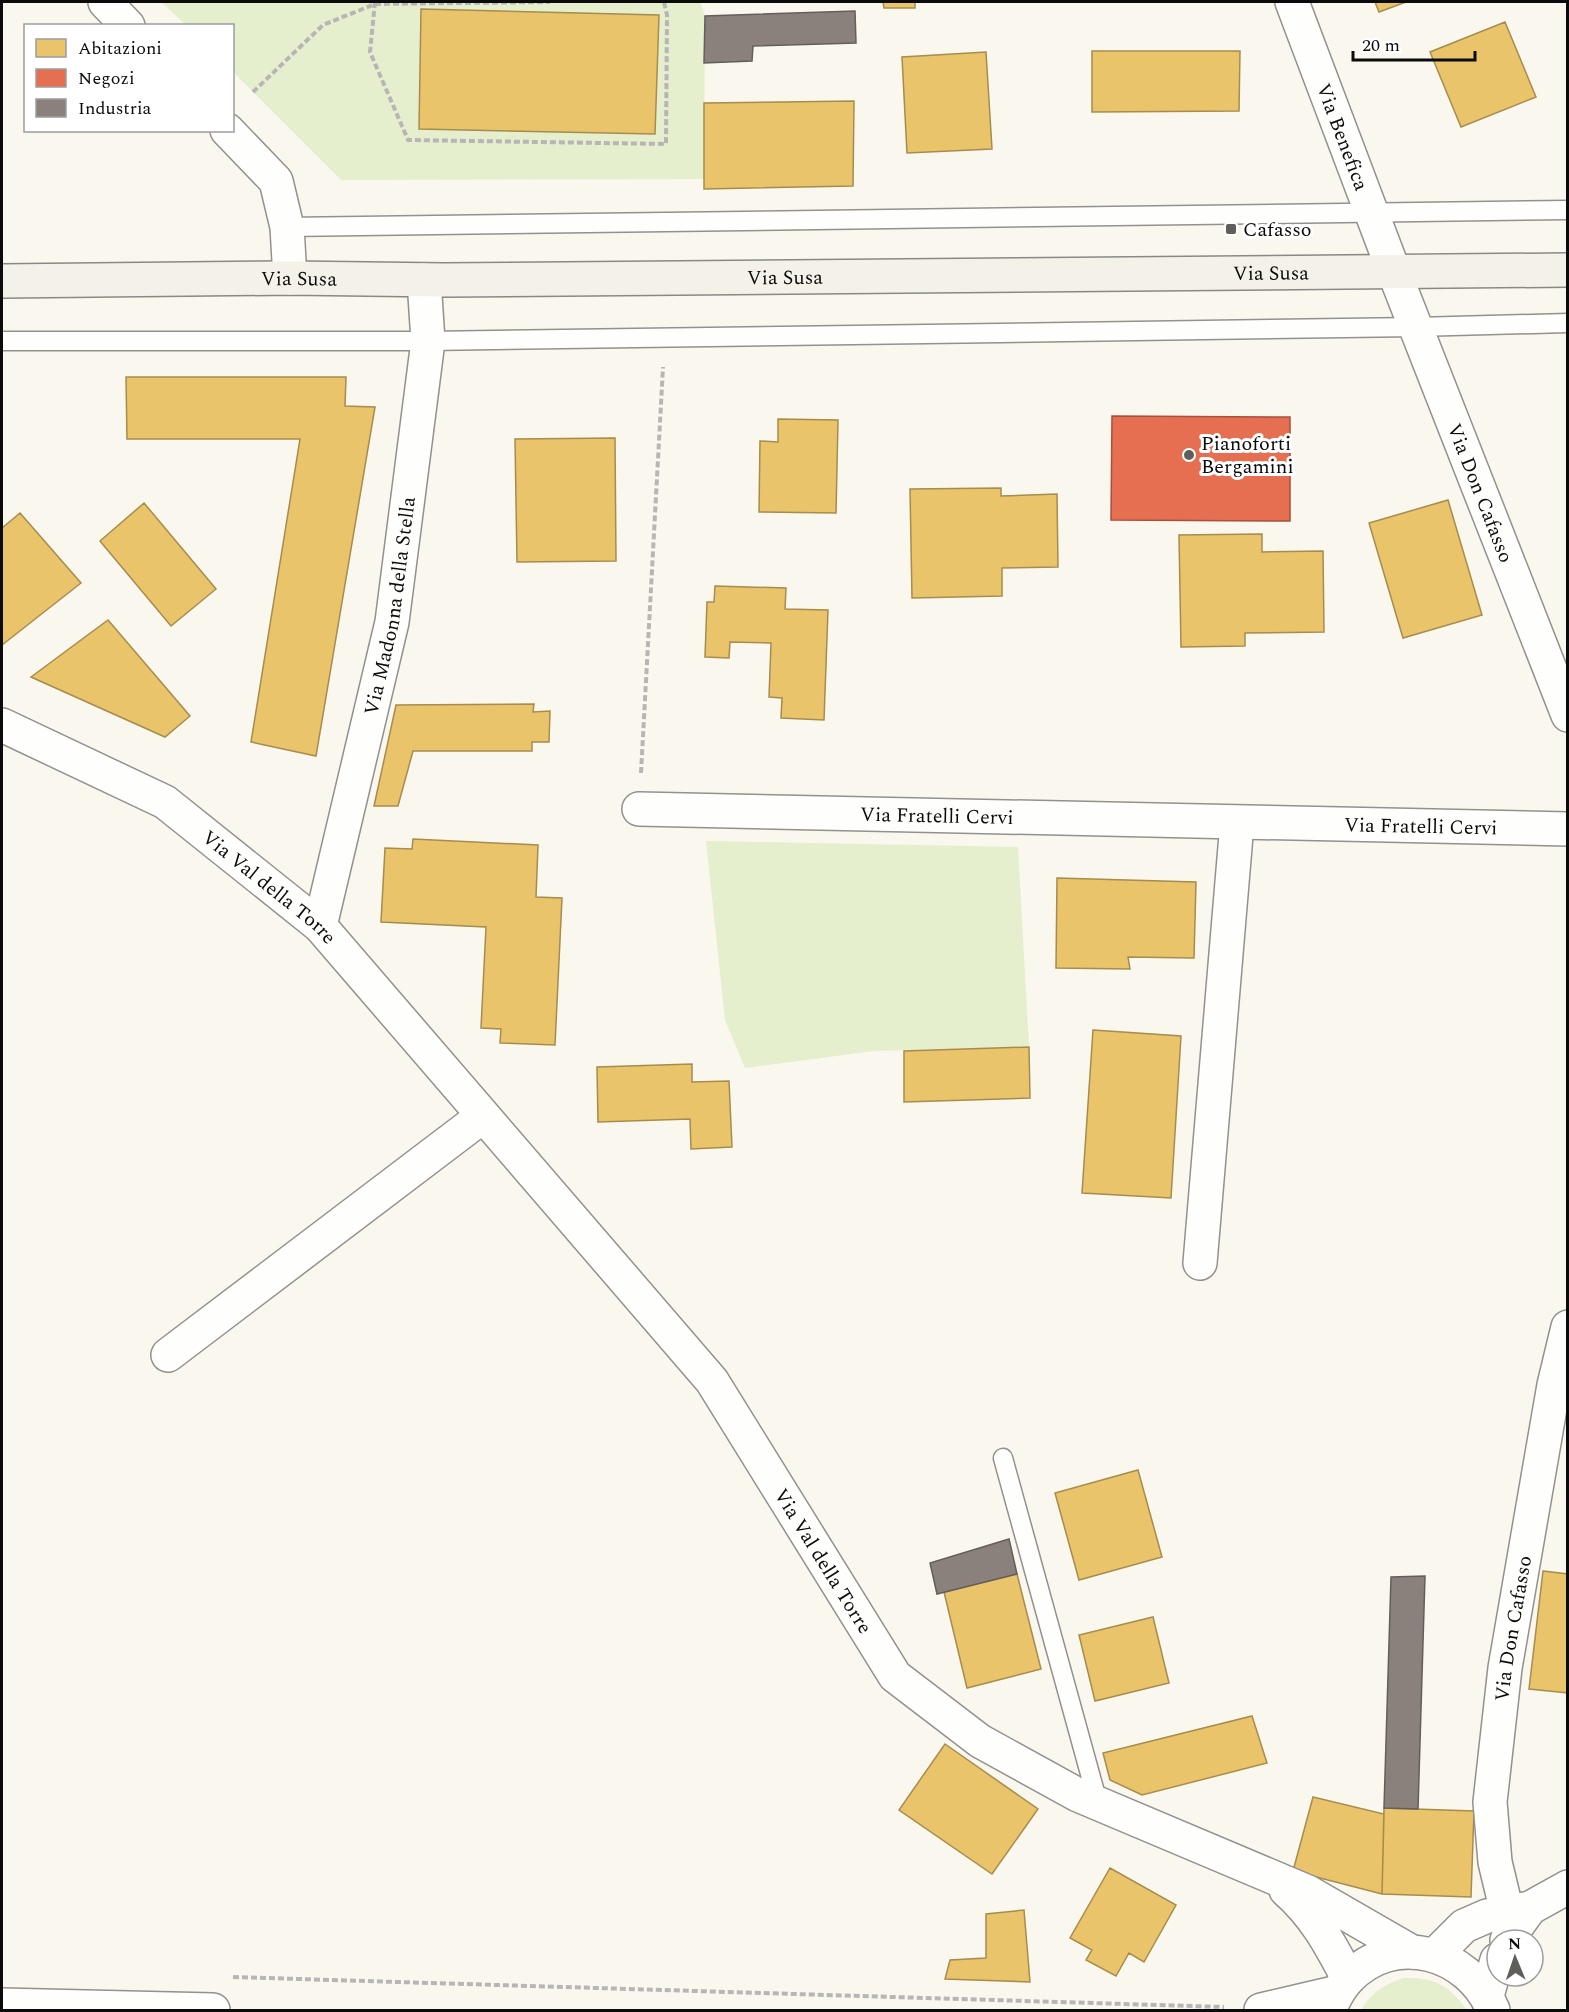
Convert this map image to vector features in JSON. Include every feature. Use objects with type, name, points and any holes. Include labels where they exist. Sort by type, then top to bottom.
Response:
[{"type":"main road","name":"Via Susa","points":[[2,281],[290,278],[424,280],[1568,270]]},
{"type":"street","points":[[105,2],[126,24]]},
{"type":"street","name":"Via Benefica","points":[[1292,2],[1394,272]]},
{"type":"street","points":[[229,132],[276,181],[287,227],[290,278]]},
{"type":"street","name":"Via Don Cafasso","points":[[1394,272],[1568,715]]},
{"type":"street","name":"Via Madonna della Stella","points":[[320,926],[392,622],[428,341],[424,280]]},
{"type":"street","name":"Via Val della Torre","points":[[2,725],[165,802],[320,926],[712,1381],[895,1676],[980,1741],[1078,1795],[1324,1900],[1424,1954],[1455,1964],[1473,1978],[1490,2003]]},
{"type":"street","name":"Via Fratelli Cervi","points":[[639,810],[1568,829]]},
{"type":"street","points":[[1200,1263],[1237,823]]},
{"type":"street","points":[[168,1354],[483,1116]]},
{"type":"street","name":"Via Don Cafasso","points":[[1514,1923],[1495,1862],[1490,1802],[1505,1668],[1554,1385],[1568,1328]]},
{"type":"street","name":"Via Val della Torre","points":[[1269,1876],[1299,1901],[1320,1926],[1338,1994]]},
{"type":"street","points":[[1247,2009],[1338,1994],[1362,1967],[1378,1959],[1395,1953],[1424,1954],[1464,1926],[1487,1916],[1514,1923],[1568,1887]]},
{"type":"street","points":[[1490,2003],[1492,1988]]},
{"type":"street","points":[[2,2005],[213,2010]]},
{"type":"lane","points":[[287,227],[1568,210]]},
{"type":"lane","points":[[2,340],[428,341],[1568,323]]},
{"type":"lane","points":[[1003,1458],[1098,1803]]},
{"type":"path","points":[[253,92],[324,25],[375,3],[550,2]]},
{"type":"path","points":[[375,3],[370,52],[408,140],[666,144],[668,15],[664,2]]},
{"type":"path","points":[[639,810],[664,338]]},
{"type":"path","points":[[227,1977],[1247,2009]]},
{"type":"green space","points":[[161,2],[700,2],[705,16],[704,179],[341,180],[234,73],[234,24],[185,24]]},
{"type":"green space","points":[[706,841],[1018,847],[1029,1047],[874,1051],[745,1068],[725,1020]]},
{"type":"green space","points":[[1403,1978],[1424,1979],[1440,1984],[1454,1994],[1467,2010],[1361,2010],[1379,1990]]},
{"type":"building: Abitazioni","points":[[883,2],[915,2],[915,8],[884,8]]},
{"type":"building: Abitazioni","points":[[1375,2],[1406,2],[1379,12]]},
{"type":"building: Abitazioni","points":[[421,9],[659,15],[655,134],[419,129]]},
{"type":"building: Abitazioni","points":[[1505,22],[1536,97],[1461,127],[1430,52]]},
{"type":"building: Abitazioni","points":[[1092,51],[1240,51],[1239,111],[1092,112]]},
{"type":"building: Abitazioni","points":[[986,52],[992,149],[907,153],[902,57]]},
{"type":"building: Abitazioni","points":[[854,101],[853,186],[704,189],[704,103]]},
{"type":"building: Abitazioni","points":[[126,377],[346,377],[345,406],[375,407],[316,756],[251,742],[300,439],[127,439]]},
{"type":"building: Abitazioni","points":[[778,419],[838,420],[836,513],[759,512],[760,441],[778,442]]},
{"type":"building: Abitazioni","points":[[615,438],[616,561],[517,562],[515,439]]},
{"type":"building: Abitazioni","points":[[1001,488],[1001,496],[1057,494],[1058,567],[1002,568],[1002,596],[912,598],[910,489]]},
{"type":"building: Abitazioni","points":[[1448,500],[1482,615],[1403,638],[1369,523]]},
{"type":"building: Abitazioni","points":[[144,503],[216,589],[171,626],[100,541]]},
{"type":"building: Abitazioni","points":[[20,513],[81,583],[2,645],[2,528]]},
{"type":"building: Abitazioni","points":[[1262,534],[1262,552],[1323,551],[1324,632],[1245,633],[1245,646],[1181,647],[1179,535]]},
{"type":"building: Abitazioni","points":[[715,586],[786,588],[785,609],[828,610],[824,720],[781,718],[782,698],[769,697],[771,643],[730,642],[729,658],[705,657],[707,602],[714,602]]},
{"type":"building: Abitazioni","points":[[108,620],[190,716],[165,737],[31,677]]},
{"type":"building: Abitazioni","points":[[534,704],[533,712],[550,711],[549,742],[532,742],[532,751],[413,751],[398,806],[374,806],[396,705]]},
{"type":"building: Abitazioni","points":[[413,839],[538,845],[536,897],[562,898],[555,1045],[500,1043],[501,1029],[481,1028],[486,927],[381,922],[385,848],[412,849]]},
{"type":"building: Abitazioni","points":[[1057,878],[1196,882],[1194,958],[1128,957],[1130,969],[1056,968]]},
{"type":"building: Abitazioni","points":[[1093,1030],[1181,1036],[1171,1198],[1082,1193]]},
{"type":"building: Abitazioni","points":[[1029,1047],[1030,1098],[904,1102],[904,1051]]},
{"type":"building: Abitazioni","points":[[692,1064],[692,1082],[729,1081],[732,1147],[691,1149],[690,1119],[598,1122],[597,1067]]},
{"type":"building: Abitazioni","points":[[1138,1470],[1162,1557],[1079,1580],[1055,1493]]},
{"type":"building: Abitazioni","points":[[1543,1571],[1568,1574],[1568,1693],[1529,1689]]},
{"type":"building: Abitazioni","points":[[1017,1574],[1041,1669],[967,1688],[944,1592]]},
{"type":"building: Abitazioni","points":[[1153,1617],[1169,1683],[1095,1701],[1079,1635]]},
{"type":"building: Abitazioni","points":[[1252,1716],[1267,1763],[1142,1795],[1110,1780],[1103,1753]]},
{"type":"building: Abitazioni","points":[[945,1744],[1038,1809],[992,1874],[899,1810]]},
{"type":"building: Abitazioni","points":[[1313,1797],[1384,1814],[1382,1894],[1293,1871]]},
{"type":"building: Abitazioni","points":[[1384,1808],[1474,1811],[1471,1897],[1382,1894]]},
{"type":"building: Abitazioni","points":[[1110,1868],[1176,1905],[1144,1962],[1129,1953],[1116,1976],[1086,1960],[1092,1950],[1070,1938]]},
{"type":"building: Abitazioni","points":[[1024,1910],[1030,1982],[945,1979],[950,1960],[986,1958],[986,1914]]},
{"type":"building: Negozi","points":[[1112,416],[1290,417],[1290,521],[1111,520]]},
{"type":"building: Industria","points":[[855,11],[856,43],[753,46],[752,61],[704,63],[705,16]]},
{"type":"building: Industria","points":[[1009,1539],[1017,1574],[937,1594],[930,1563]]},
{"type":"building: Industria","points":[[1425,1576],[1418,1809],[1384,1808],[1391,1577]]},
{"type":"place","name":"Cafasso","points":[[1231,229]]},
{"type":"place","name":"Pianoforti Bergamini","points":[[1189,455]]}]
